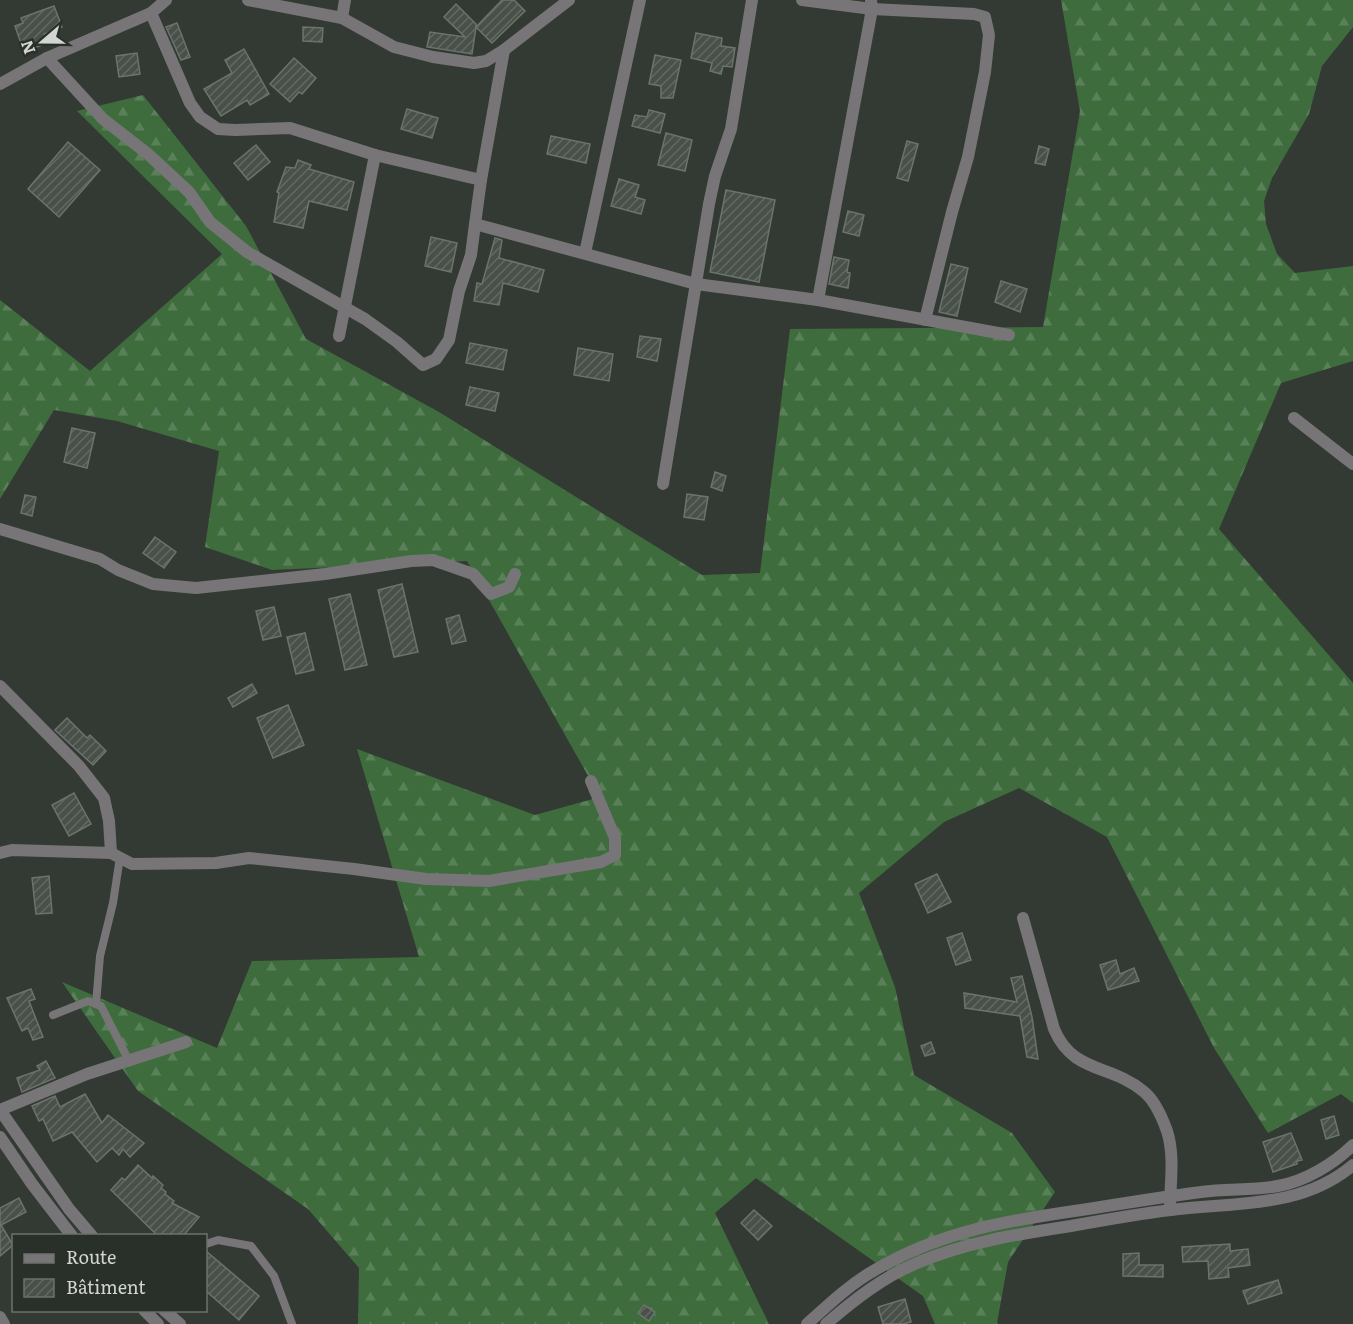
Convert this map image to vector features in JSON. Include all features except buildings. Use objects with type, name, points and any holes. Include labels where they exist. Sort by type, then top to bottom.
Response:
[{"type":"street","points":[[0,84],[47,58],[151,13],[166,0]]},
{"type":"street","points":[[248,0],[342,18],[394,46],[433,57],[474,63],[486,62],[569,0]]},
{"type":"street","points":[[342,18],[345,0]]},
{"type":"street","points":[[585,253],[640,0]]},
{"type":"street","points":[[663,484],[715,176],[731,129],[752,0]]},
{"type":"street","points":[[802,0],[974,14],[985,18],[989,35],[985,72],[968,157],[925,320]]},
{"type":"street","points":[[818,300],[872,5]]},
{"type":"street","points":[[151,13],[190,103],[200,117],[218,129],[290,128],[375,155],[481,180]]},
{"type":"street","points":[[47,58],[103,119],[148,154],[189,192],[210,222],[247,252],[345,307],[397,342],[423,365],[436,359],[449,340],[459,291],[471,255],[481,180],[504,50]]},
{"type":"street","points":[[339,336],[375,155]]},
{"type":"street","points":[[475,224],[696,284],[818,300],[1009,335]]},
{"type":"street","points":[[1294,418],[1353,464]]},
{"type":"street","points":[[0,529],[100,559],[117,570],[153,584],[196,588],[434,560],[472,574],[491,594],[509,587],[515,574]]},
{"type":"street","points":[[0,686],[79,766],[104,798],[115,855]]},
{"type":"street","points":[[0,854],[12,850],[115,855],[132,864],[216,863],[249,858],[426,879],[489,881],[601,862],[615,855],[615,838],[591,781]]},
{"type":"street","points":[[1023,918],[1054,1029],[1061,1044],[1075,1058],[1121,1077],[1144,1091],[1156,1107],[1167,1131],[1171,1152],[1170,1210]]},
{"type":"street","points":[[90,1234],[69,1209],[0,1110],[87,1074],[186,1042]]},
{"type":"street","points":[[0,1137],[70,1234]]},
{"type":"street","points":[[807,1324],[824,1308],[873,1271],[924,1245],[960,1232],[1023,1218],[1204,1191],[1286,1184],[1338,1159],[1353,1145]]},
{"type":"street","points":[[826,1324],[855,1299],[888,1278],[916,1263],[955,1248],[1017,1234],[1170,1210],[1286,1199],[1321,1186],[1353,1165]]},
{"type":"street","points":[[145,1312],[158,1324]]},
{"type":"street","points":[[165,1312],[180,1324]]},
{"type":"street","points":[[0,1317],[4,1324]]},
{"type":"lane","points":[[96,1004],[100,956],[114,903],[115,855]]},
{"type":"lane","points":[[52,1015],[88,1001],[101,1006],[129,1061]]},
{"type":"lane","points":[[207,1244],[218,1240],[251,1246],[274,1276],[292,1324]]},
{"type":"green space","points":[[1061,0],[1353,0],[1353,27],[1322,66],[1309,114],[1272,178],[1264,201],[1266,224],[1277,254],[1295,273],[1353,266],[1353,361],[1281,383],[1219,529],[1353,683],[1353,1103],[1341,1094],[1268,1133],[1214,1048],[1107,837],[1019,788],[944,822],[859,893],[895,987],[914,1075],[1012,1133],[1055,1192],[1008,1262],[998,1324],[935,1324],[923,1296],[756,1178],[715,1213],[769,1324],[358,1324],[359,1268],[308,1209],[138,1091],[62,982],[217,1048],[252,961],[419,957],[357,749],[535,815],[600,797],[467,561],[272,570],[205,547],[219,451],[117,421],[54,410],[0,499],[0,300],[90,371],[222,254],[77,111],[143,95],[246,226],[306,339],[439,412],[702,575],[760,573],[790,329],[1043,327],[1080,111]]}]
